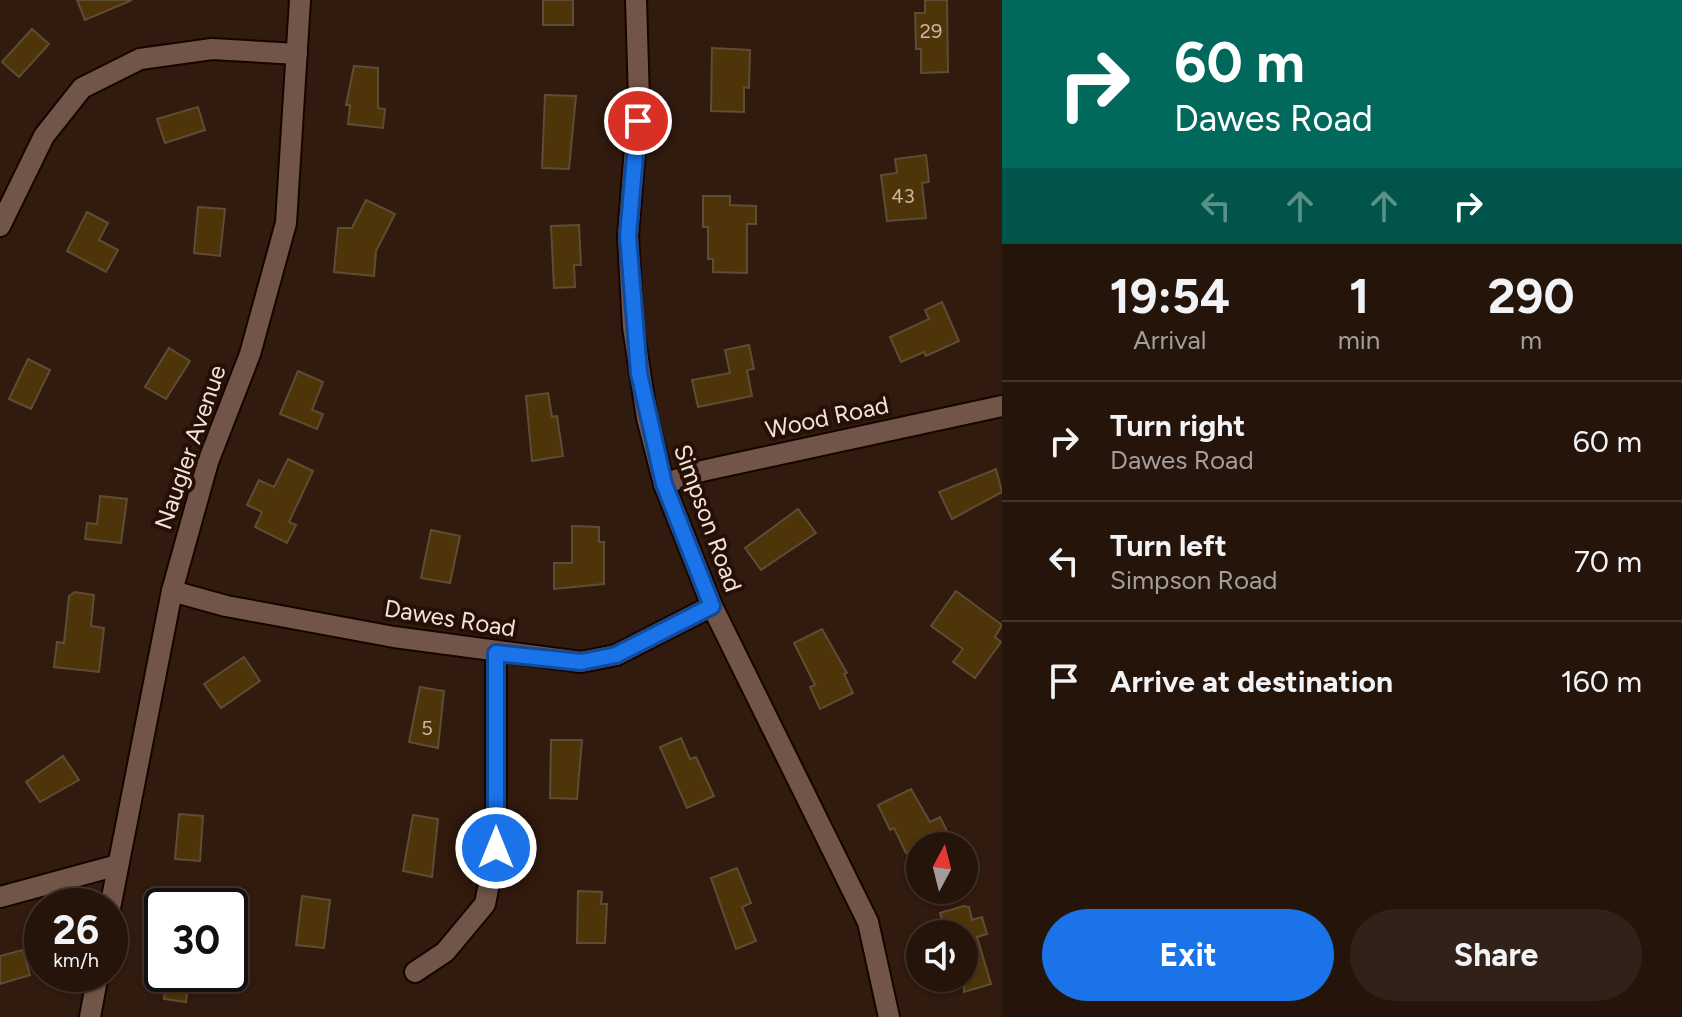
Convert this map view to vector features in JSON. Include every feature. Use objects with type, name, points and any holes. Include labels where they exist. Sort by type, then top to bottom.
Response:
[{"type":"street","name":"Naugler Avenue","points":[[114,888],[172,591],[208,462],[250,354],[286,223],[300,0]]},
{"type":"street","name":"Simpson Road","points":[[636,0],[639,99],[628,236],[629,282],[639,373],[664,484],[712,606],[868,922],[889,1017]]},
{"type":"street","points":[[0,226],[44,136],[82,88],[140,59],[212,49],[297,54]]},
{"type":"street","name":"Wood Road","points":[[664,484],[702,471],[1002,406]]},
{"type":"street","name":"Dawes Road","points":[[172,591],[226,606],[496,653],[581,662],[616,655],[712,606]]},
{"type":"street","points":[[415,972],[445,952],[485,904],[496,848],[496,653]]},
{"type":"street","points":[[0,897],[118,865]]},
{"type":"street","points":[[90,1017],[95,992]]},
{"type":"building","points":[[77,0],[132,0],[85,20]]},
{"type":"building","points":[[543,0],[573,0],[573,25],[543,25]]},
{"type":"building","points":[[925,0],[947,0],[948,72],[921,73],[921,49],[916,49],[915,13],[925,13]]},
{"type":"building","points":[[32,29],[49,44],[19,77],[2,62]]},
{"type":"building","points":[[712,48],[750,50],[749,88],[744,87],[744,112],[711,111]]},
{"type":"building","points":[[354,66],[378,68],[378,108],[385,109],[383,128],[348,124],[350,105],[346,105]]},
{"type":"building","points":[[545,95],[576,96],[569,169],[542,168]]},
{"type":"building","points":[[198,107],[205,130],[165,143],[157,119]]},
{"type":"building","points":[[926,155],[929,182],[922,183],[926,218],[887,221],[881,175],[897,173],[895,159]]},
{"type":"building","points":[[703,196],[730,196],[730,205],[756,206],[756,224],[747,224],[747,273],[713,272],[713,259],[708,259],[708,227],[703,227]]},
{"type":"building","points":[[366,200],[395,214],[376,251],[374,276],[334,272],[338,228],[352,228]]},
{"type":"building","points":[[198,207],[225,209],[220,256],[194,253]]},
{"type":"building","points":[[87,212],[108,223],[99,240],[118,250],[106,272],[67,251]]},
{"type":"building","points":[[579,225],[581,265],[574,265],[575,287],[554,288],[551,226]]},
{"type":"building","points":[[942,302],[959,341],[926,356],[924,352],[901,362],[890,337],[929,319],[925,310]]},
{"type":"building","points":[[749,345],[754,369],[747,370],[752,396],[698,407],[692,380],[730,373],[725,350]]},
{"type":"building","points":[[169,348],[190,361],[166,399],[145,387]]},
{"type":"building","points":[[28,359],[50,370],[31,409],[9,399]]},
{"type":"building","points":[[298,371],[323,382],[312,410],[323,414],[317,429],[280,414]]},
{"type":"building","points":[[548,393],[552,417],[557,416],[563,456],[532,461],[526,396]]},
{"type":"building","points":[[288,459],[313,471],[289,522],[296,525],[287,543],[255,527],[262,512],[247,505],[259,480],[274,487]]},
{"type":"building","points":[[996,469],[1002,492],[952,519],[939,492]]},
{"type":"building","points":[[100,496],[127,499],[121,543],[85,539],[87,523],[97,524]]},
{"type":"building","points":[[798,509],[816,533],[761,570],[745,548]]},
{"type":"building","points":[[572,526],[599,527],[599,542],[604,542],[604,584],[554,589],[554,563],[572,563]]},
{"type":"building","points":[[431,530],[460,536],[450,583],[421,578]]},
{"type":"building","points":[[956,591],[1002,625],[995,637],[1001,642],[975,678],[953,662],[963,649],[931,626]]},
{"type":"building","points":[[75,592],[94,595],[91,626],[104,628],[99,672],[54,667],[57,642],[64,643],[69,596]]},
{"type":"building","points":[[822,629],[847,673],[844,674],[853,693],[820,709],[810,687],[815,685],[794,643]]},
{"type":"building","points":[[244,657],[260,681],[221,708],[204,684]]},
{"type":"building","points":[[420,687],[444,691],[438,748],[409,742]]},
{"type":"building","points":[[681,738],[690,759],[696,757],[714,796],[687,808],[660,747]]},
{"type":"building","points":[[551,740],[582,740],[577,799],[550,798]]},
{"type":"building","points":[[63,756],[79,780],[40,802],[26,782]]},
{"type":"building","points":[[911,789],[930,822],[940,817],[948,832],[906,832],[906,853],[878,805]]},
{"type":"building","points":[[179,814],[203,816],[200,861],[175,859]]},
{"type":"building","points":[[413,815],[438,819],[432,877],[403,871]]},
{"type":"building","points":[[737,868],[751,903],[742,907],[756,941],[736,949],[711,878]]},
{"type":"building","points":[[578,891],[602,892],[601,904],[607,904],[605,943],[577,943]]},
{"type":"building","points":[[302,896],[330,900],[324,948],[296,945]]},
{"type":"building","points":[[969,907],[972,920],[942,920],[940,913]]},
{"type":"building","points":[[982,917],[987,934],[978,937],[978,920],[972,920]]},
{"type":"building","points":[[978,940],[991,984],[978,988]]},
{"type":"building","points":[[23,950],[24,977],[0,984],[0,956]]},
{"type":"building","points":[[165,992],[187,992],[186,1002],[164,999]]},
{"type":"route","points":[[496,848],[496,653],[581,662],[616,655],[712,606],[664,484],[639,373],[629,282],[628,236],[638,121]]}]
